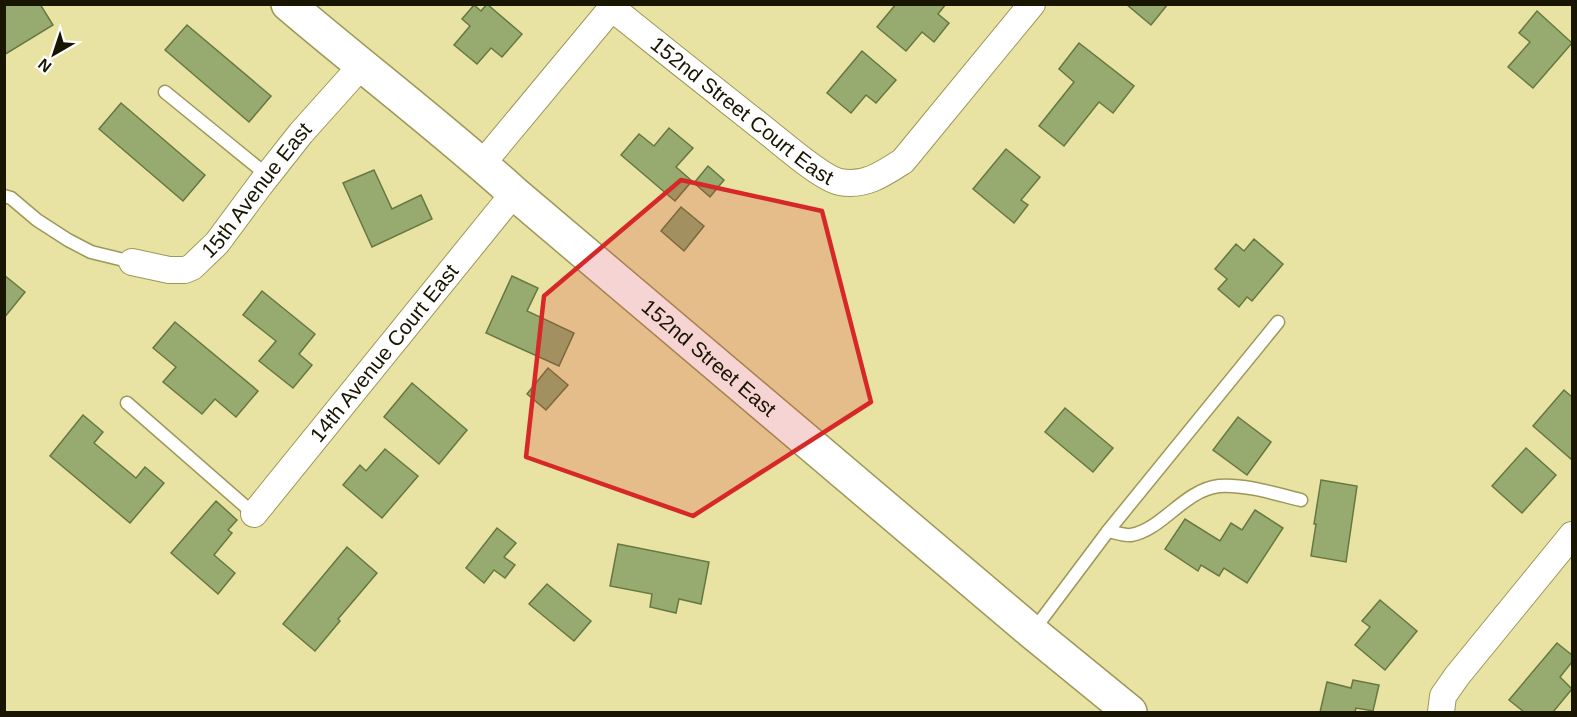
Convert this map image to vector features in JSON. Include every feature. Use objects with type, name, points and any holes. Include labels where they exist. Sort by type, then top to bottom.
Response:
[{"type":"main road","name":"152nd Street East","points":[[288,4],[482,164],[1032,632],[1130,712]]},
{"type":"street","name":"152nd Street Court East","points":[[613,6],[789,149],[827,177],[837,182],[853,184],[866,182],[883,175],[903,161],[1032,4]]},
{"type":"street","points":[[482,164],[613,6]]},
{"type":"street","name":"15th Avenue East","points":[[132,262],[169,270],[185,270],[192,267],[217,243],[301,133],[361,66]]},
{"type":"street","name":"14th Avenue Court East","points":[[254,514],[514,193]]},
{"type":"street","points":[[1441,710],[1443,696],[1457,676],[1572,535]]},
{"type":"lane","points":[[165,92],[267,175]]},
{"type":"lane","points":[[4,196],[11,198],[37,220],[68,240],[91,252],[132,262]]},
{"type":"lane","points":[[1032,632],[1108,531],[1278,322]]},
{"type":"lane","points":[[127,403],[254,514]]},
{"type":"lane","points":[[1108,531],[1129,535],[1145,530],[1186,500],[1219,486],[1239,487],[1301,500]]},
{"type":"highlighted area","points":[[681,180],[822,211],[871,402],[693,516],[526,457],[544,296]]},
{"type":"building","points":[[4,4],[40,4],[53,25],[4,55]]},
{"type":"building","points":[[487,4],[522,34],[502,57],[491,48],[477,64],[454,45],[470,26],[462,19],[474,5],[481,11]]},
{"type":"building","points":[[896,4],[946,4],[938,14],[949,23],[934,42],[922,32],[906,51],[877,27]]},
{"type":"building","points":[[1126,4],[1168,4],[1151,25]]},
{"type":"building","points":[[1537,11],[1572,43],[1533,88],[1508,67],[1530,42],[1519,33]]},
{"type":"building","points":[[187,25],[271,96],[249,122],[165,50]]},
{"type":"building","points":[[1079,43],[1134,86],[1113,113],[1099,102],[1064,146],[1039,126],[1074,82],[1059,69]]},
{"type":"building","points":[[862,51],[896,80],[876,103],[866,95],[851,113],[827,93]]},
{"type":"building","points":[[121,103],[205,175],[183,201],[99,129]]},
{"type":"building","points":[[669,128],[693,148],[676,167],[692,181],[675,201],[621,155],[639,134],[654,146]]},
{"type":"building","points":[[1006,149],[1040,177],[1021,200],[1028,205],[1014,223],[973,189]]},
{"type":"building","points":[[708,166],[724,180],[710,197],[694,183]]},
{"type":"building","points":[[374,170],[392,209],[421,195],[432,219],[372,247],[343,183]]},
{"type":"building","points":[[681,207],[704,226],[684,251],[661,231]]},
{"type":"building","points":[[1254,239],[1283,264],[1252,301],[1247,297],[1239,307],[1218,289],[1227,279],[1215,269],[1236,244],[1244,251]]},
{"type":"building","points":[[4,275],[25,292],[4,318]]},
{"type":"building","points":[[512,276],[538,288],[527,311],[574,333],[559,366],[486,333]]},
{"type":"building","points":[[262,291],[315,334],[299,354],[312,365],[293,388],[259,361],[276,341],[243,315]]},
{"type":"building","points":[[175,322],[258,391],[236,417],[215,399],[202,414],[163,382],[176,367],[153,348]]},
{"type":"building","points":[[548,368],[568,385],[546,410],[527,394]]},
{"type":"building","points":[[412,383],[467,430],[439,464],[384,417]]},
{"type":"building","points":[[1564,390],[1572,397],[1571,459],[1533,426]]},
{"type":"building","points":[[1065,408],[1113,448],[1093,472],[1045,432]]},
{"type":"building","points":[[83,415],[103,432],[94,443],[136,478],[145,467],[164,483],[130,523],[50,456]]},
{"type":"building","points":[[1238,417],[1271,442],[1247,475],[1213,450]]},
{"type":"building","points":[[1526,448],[1556,475],[1522,513],[1492,486]]},
{"type":"building","points":[[385,449],[418,476],[382,518],[343,485],[360,465],[366,471]]},
{"type":"building","points":[[1321,480],[1357,486],[1346,562],[1311,556]]},
{"type":"building","points":[[216,501],[237,520],[228,530],[232,533],[214,555],[235,573],[218,594],[171,553]]},
{"type":"building","points":[[1255,510],[1283,528],[1247,583],[1224,568],[1219,576],[1201,565],[1198,571],[1165,549],[1185,519],[1220,541],[1231,523],[1242,530]]},
{"type":"building","points":[[497,528],[516,543],[504,557],[515,565],[505,578],[494,570],[484,583],[466,568]]},
{"type":"building","points":[[618,544],[709,562],[701,604],[679,599],[676,613],[650,607],[652,594],[610,586]]},
{"type":"building","points":[[347,547],[377,573],[338,619],[340,621],[315,651],[283,624]]},
{"type":"building","points":[[547,584],[591,621],[574,641],[529,604]]},
{"type":"building","points":[[1380,600],[1417,631],[1385,670],[1355,645],[1370,627],[1362,621]]},
{"type":"building","points":[[1557,643],[1572,655],[1572,662],[1560,677],[1572,689],[1553,712],[1524,712],[1509,700]]},
{"type":"building","points":[[1353,680],[1379,685],[1373,711],[1356,708],[1355,712],[1320,712],[1327,682],[1351,688]]}]
